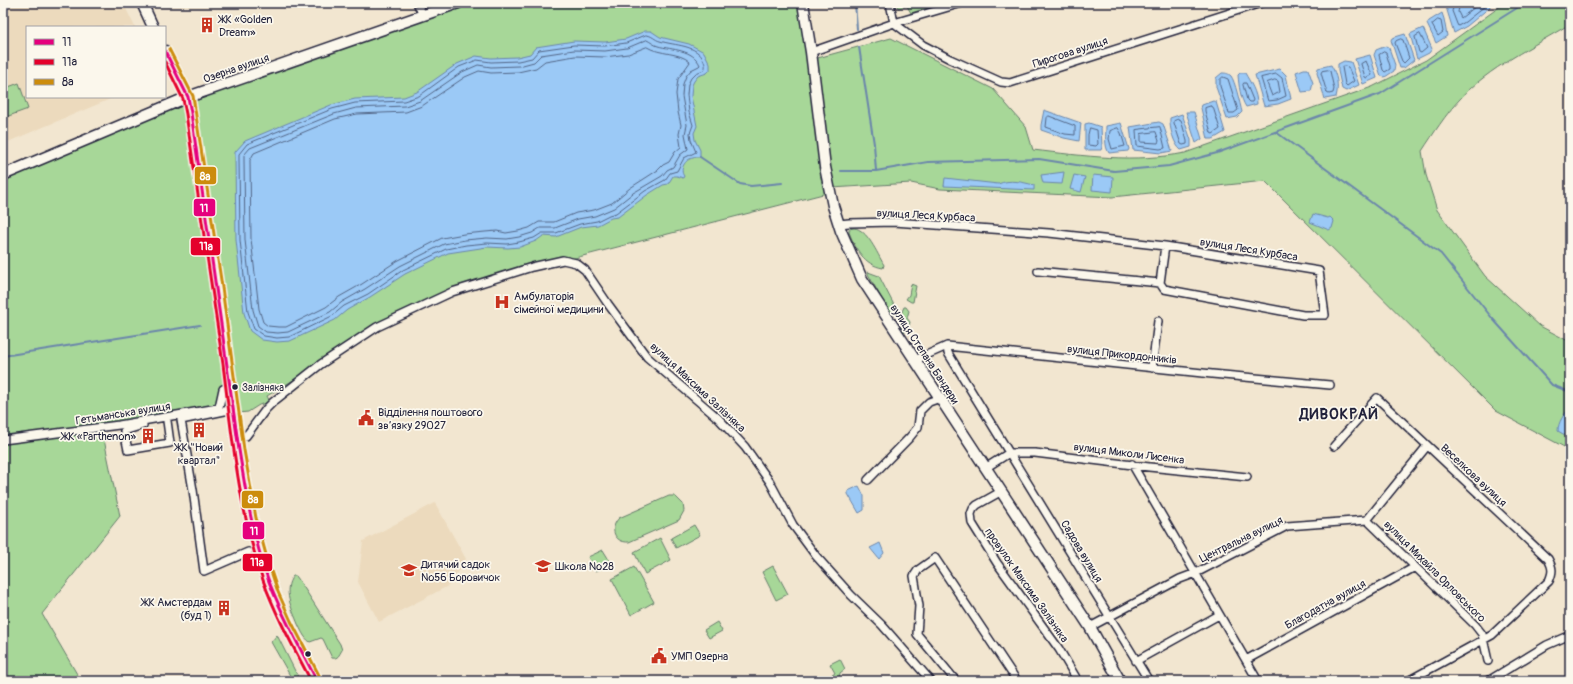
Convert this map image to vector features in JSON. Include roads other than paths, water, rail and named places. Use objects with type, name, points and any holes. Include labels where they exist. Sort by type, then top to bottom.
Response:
[{"type":"main road","points":[[142,3],[154,26]]},
{"type":"main road","name":"Озерна вулиця","points":[[3,174],[188,97],[458,3]]},
{"type":"main road","name":"вулиця Степана Бандери","points":[[803,3],[811,52],[825,167],[833,206],[862,279],[987,467],[1090,627],[1120,681]]},
{"type":"main road","points":[[166,53],[188,97],[192,113],[238,438],[252,520],[263,564],[279,606],[317,681]]},
{"type":"street","points":[[417,3],[423,15]]},
{"type":"street","points":[[890,3],[894,23]]},
{"type":"street","points":[[811,52],[894,23],[962,3]]},
{"type":"street","name":"Пирогова вулиця","points":[[894,23],[923,44],[950,59],[1000,82],[1010,83],[1261,3]]},
{"type":"street","name":"вулиця Леся Курбаса","points":[[839,224],[894,222],[1049,233],[1165,246],[1319,271],[1325,315],[1303,315],[1164,289],[1160,283],[1038,271]]},
{"type":"street","points":[[1160,283],[1165,246]]},
{"type":"street","name":"вулиця Максима Залізняка","points":[[238,438],[246,436],[266,409],[302,378],[349,344],[377,327],[452,292],[475,284],[546,263],[563,260],[570,261],[581,266],[585,270],[647,358],[718,418],[745,447],[770,482],[793,525],[816,556],[847,591],[882,625],[931,681]]},
{"type":"street","points":[[1152,368],[1158,321]]},
{"type":"street","name":"вулиця Прикордонників","points":[[915,360],[947,346],[1330,385]]},
{"type":"street","name":"Садова вулиця","points":[[947,346],[948,353],[1149,681]]},
{"type":"street","name":"Гетьманська вулиця","points":[[3,440],[112,426],[212,409],[219,407],[223,389],[231,386]]},
{"type":"street","points":[[868,480],[918,427],[920,411],[929,402],[940,398]]},
{"type":"street","name":"Веселкова вулиця","points":[[1334,446],[1376,398],[1548,559],[1553,571],[1548,581],[1492,635],[1484,640]]},
{"type":"street","points":[[167,422],[170,443],[128,450],[124,431],[147,423],[181,420],[234,409]]},
{"type":"street","points":[[181,420],[193,490],[204,570],[248,552]]},
{"type":"street","points":[[1367,520],[1427,446]]},
{"type":"street","points":[[987,467],[1009,453]]},
{"type":"street","name":"вулиця Миколи Лисенка","points":[[1009,453],[1035,453],[1247,477]]},
{"type":"street","points":[[1132,464],[1258,681]]},
{"type":"street","name":"провулок Максима Залізняка","points":[[1002,491],[973,509],[971,514],[972,523],[997,563],[1059,649],[1078,681]]},
{"type":"street","name":"вулиця Михайла Орловського","points":[[1367,520],[1475,625],[1482,634],[1484,640]]},
{"type":"street","name":"Центральна вулиця","points":[[1090,627],[1180,579],[1196,573],[1287,526],[1367,520]]},
{"type":"street","points":[[956,681],[917,634],[919,606],[914,576],[918,570],[935,558],[1017,681]]},
{"type":"street","name":"Благодатна вулиця","points":[[1246,660],[1415,567]]},
{"type":"street","points":[[1136,661],[1219,615]]},
{"type":"street","points":[[1491,680],[1546,645],[1570,635]]},
{"type":"street","points":[[1408,681],[1484,640],[1488,661]]},
{"type":"water","points":[[1455,3],[1489,3],[1490,7],[1467,26],[1454,33],[1446,7]]},
{"type":"water","points":[[1442,13],[1447,36],[1436,43],[1427,24],[1429,21]]},
{"type":"water","points":[[1423,28],[1432,49],[1429,53],[1417,59],[1410,34]]},
{"type":"water","points":[[645,31],[651,31],[660,37],[689,44],[704,52],[710,64],[710,70],[707,73],[698,76],[692,85],[691,96],[697,126],[694,133],[695,140],[700,150],[700,157],[690,159],[685,163],[682,171],[684,176],[683,178],[673,176],[668,184],[663,185],[647,195],[618,217],[611,218],[598,225],[581,227],[556,237],[543,236],[536,241],[520,247],[487,247],[448,253],[405,274],[347,310],[335,320],[290,341],[277,342],[262,340],[250,331],[244,313],[236,240],[235,152],[245,141],[331,105],[355,99],[404,97],[417,92],[457,64],[476,56],[491,58],[517,57],[530,54],[536,47],[574,41],[605,42],[626,39]]},
{"type":"water","points":[[1405,34],[1414,60],[1404,68],[1400,68],[1391,40],[1392,38]]},
{"type":"water","points":[[1386,46],[1389,48],[1395,65],[1394,71],[1385,77],[1381,76],[1374,55],[1376,50]]},
{"type":"water","points":[[1370,55],[1377,78],[1363,84],[1355,59]]},
{"type":"water","points":[[1344,61],[1351,62],[1359,85],[1346,91],[1342,89],[1338,71],[1338,64]]},
{"type":"water","points":[[1331,65],[1337,81],[1337,93],[1336,97],[1325,99],[1317,73],[1318,68]]},
{"type":"water","points":[[1280,69],[1286,75],[1291,99],[1278,104],[1264,106],[1255,75]]},
{"type":"water","points":[[1308,69],[1313,83],[1311,91],[1302,92],[1296,72]]},
{"type":"water","points":[[1222,73],[1230,75],[1233,79],[1242,112],[1237,117],[1227,119],[1216,87],[1216,78]]},
{"type":"water","points":[[1240,73],[1245,73],[1255,91],[1257,104],[1246,107],[1239,87],[1238,75]]},
{"type":"water","points":[[1213,101],[1216,102],[1225,132],[1213,139],[1208,139],[1201,108],[1202,105]]},
{"type":"water","points":[[1044,110],[1081,123],[1079,141],[1064,138],[1041,130]]},
{"type":"water","points":[[1186,112],[1194,112],[1202,139],[1196,143]]},
{"type":"water","points":[[1182,114],[1191,140],[1191,147],[1181,150],[1178,148],[1172,136],[1170,118]]},
{"type":"water","points":[[1159,122],[1163,124],[1172,151],[1161,153],[1133,150],[1130,127]]},
{"type":"water","points":[[1089,123],[1101,127],[1101,150],[1085,150],[1085,124]]},
{"type":"water","points":[[1121,123],[1129,149],[1128,151],[1109,153],[1106,144],[1106,126]]},
{"type":"water","points":[[1064,172],[1062,184],[1043,183],[1041,175]]},
{"type":"water","points":[[1074,175],[1085,177],[1081,192],[1070,189]]},
{"type":"water","points":[[1093,175],[1113,177],[1112,192],[1092,190]]},
{"type":"water","points":[[945,178],[998,184],[1012,181],[1020,182],[1034,185],[1034,190],[944,186]]},
{"type":"water","points":[[1313,214],[1328,218],[1330,217],[1334,221],[1332,228],[1329,230],[1310,222]]},
{"type":"water","points":[[1570,408],[1570,438],[1558,431],[1562,418]]},
{"type":"water","points":[[859,486],[864,496],[864,510],[859,513],[848,494],[848,491]]},
{"type":"water","points":[[880,543],[884,553],[879,559],[870,548]]},
{"type":"waterway","points":[[855,3],[857,29]]},
{"type":"waterway","points":[[841,171],[876,171],[928,162],[1039,159],[1114,171],[1169,166],[1217,153],[1380,94],[1525,3]]},
{"type":"waterway","points":[[859,47],[874,144],[876,171]]},
{"type":"waterway","points":[[1276,132],[1441,254],[1492,318],[1552,385],[1570,392]]},
{"type":"waterway","points":[[700,157],[740,184],[751,186],[782,183]]},
{"type":"waterway","points":[[3,356],[200,325]]},
{"type":"place","name":"ЖК «Golden Dream»","points":[[207,25]]},
{"type":"place","name":"Амбулаторія сімейної медицини","points":[[502,302]]},
{"type":"place","name":"Залізняка","points":[[235,387]]},
{"type":"place","name":"Відділення поштового зв’язку 29027","points":[[366,418]]},
{"type":"place","name":"ЖК \"Новий квартал\"","points":[[199,430]]},
{"type":"place","name":"ЖК «Parthenon»","points":[[148,436]]},
{"type":"place","name":"Школа №28","points":[[543,566]]},
{"type":"place","name":"Дитячий садок №56 Боровичок","points":[[409,570]]},
{"type":"place","name":"ЖК Амстердам (буд 1)","points":[[224,608]]},
{"type":"place","name":"УМП Озерна","points":[[659,656]]},
{"type":"district","name":"ДИВОКРАЙ","points":[[1339,414]]}]
